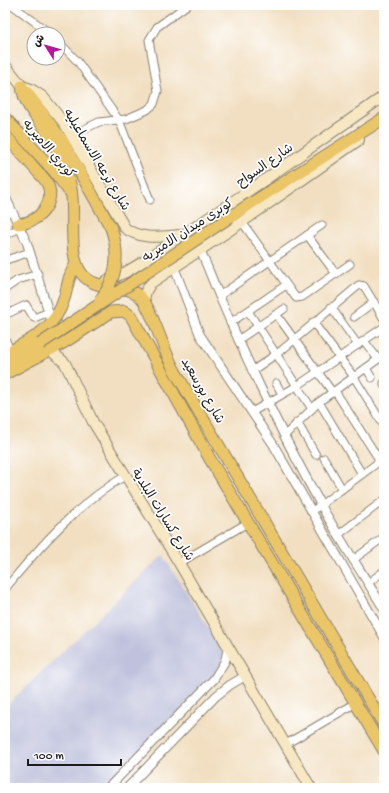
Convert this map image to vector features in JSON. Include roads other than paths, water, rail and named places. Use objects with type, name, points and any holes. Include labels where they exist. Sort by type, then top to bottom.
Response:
[{"type":"main road","name":"شارع ترعه الاسماعيليه","points":[[5,65],[22,86],[31,89],[43,97],[72,135],[125,228],[135,234],[146,237],[182,235]]},
{"type":"main road","points":[[7,352],[39,336],[51,317],[62,306],[68,279],[76,264],[73,198],[67,174],[58,152],[47,132],[26,104],[22,86]]},
{"type":"main road","points":[[22,86],[62,140],[111,228],[116,244],[115,271],[104,295],[92,308]]},
{"type":"main road","name":"شارع السواح","points":[[94,284],[118,276],[143,262],[384,96]]},
{"type":"main road","name":"كوبري الاميريه","points":[[5,118],[54,172],[73,198]]},
{"type":"main road","name":"كوبرى ميدان الاميريه","points":[[5,364],[40,344],[230,217],[367,127],[384,118]]},
{"type":"main road","points":[[76,264],[85,277],[94,284],[104,287],[127,289],[144,300],[146,291],[152,283],[174,266],[242,222],[384,122]]},
{"type":"main road","name":"كوبري الاميريه","points":[[5,135],[46,181],[50,189],[48,204],[40,216],[19,226]]},
{"type":"main road","points":[[143,262],[139,267],[140,277],[145,281],[152,283]]},
{"type":"main road","name":"شارع بورسعيد","points":[[144,300],[175,370],[384,725]]},
{"type":"main road","points":[[5,374],[65,342],[111,312],[120,310],[128,313],[133,319],[210,460],[249,522],[384,751]]},
{"type":"main road","name":"شارع كسارات البلدية","points":[[65,342],[65,363]]},
{"type":"main road","name":"شارع كسارات البلدية","points":[[50,350],[65,363],[93,422],[179,563],[311,788]]},
{"type":"main road","points":[[200,442],[209,438],[212,432]]},
{"type":"main road","points":[[210,460],[215,452],[222,449]]},
{"type":"street","points":[[12,5],[42,26]]},
{"type":"street","points":[[72,135],[99,122],[119,120],[147,110],[154,104],[158,91],[149,45],[151,35],[157,28],[187,5]]},
{"type":"street","points":[[66,49],[78,62],[119,120],[150,200]]},
{"type":"street","points":[[5,196],[9,212],[19,226],[30,252],[51,317],[34,318],[26,305],[9,313]]},
{"type":"street","points":[[242,222],[296,298],[299,299],[350,264]]},
{"type":"street","points":[[219,296],[322,225]]},
{"type":"street","points":[[5,235],[19,226]]},
{"type":"street","points":[[308,235],[336,274]]},
{"type":"street","points":[[200,249],[230,323],[268,403],[321,505],[384,609]]},
{"type":"street","points":[[6,260],[30,252]]},
{"type":"street","points":[[174,266],[200,335],[273,444],[384,637]]},
{"type":"street","points":[[5,289],[18,280],[38,274]]},
{"type":"street","points":[[252,371],[276,354],[312,322],[362,284],[384,319]]},
{"type":"street","points":[[230,323],[286,285]]},
{"type":"street","points":[[354,317],[374,302]]},
{"type":"street","points":[[331,307],[358,345]]},
{"type":"street","points":[[238,340],[284,308]]},
{"type":"street","points":[[248,311],[312,409]]},
{"type":"street","points":[[276,314],[382,460],[311,512]]},
{"type":"street","points":[[312,322],[354,377],[384,426]]},
{"type":"street","points":[[252,412],[296,386],[384,328]]},
{"type":"street","points":[[5,338],[7,352]]},
{"type":"street","points":[[285,435],[319,402],[381,357],[364,341]]},
{"type":"street","points":[[366,368],[372,378]]},
{"type":"street","points":[[276,383],[282,394]]},
{"type":"street","points":[[319,402],[362,474]]},
{"type":"street","points":[[297,422],[316,454]]},
{"type":"street","points":[[324,458],[342,489]]},
{"type":"street","points":[[5,589],[35,552],[63,522],[95,496],[125,476]]},
{"type":"street","points":[[338,535],[384,500]]},
{"type":"street","points":[[179,563],[249,522]]},
{"type":"street","points":[[353,560],[384,537]]},
{"type":"street","points":[[368,583],[384,571]]},
{"type":"street","points":[[108,788],[214,679],[225,661],[228,648]]},
{"type":"street","points":[[131,786],[216,696],[245,676]]},
{"type":"street","points":[[286,744],[356,703]]}]
